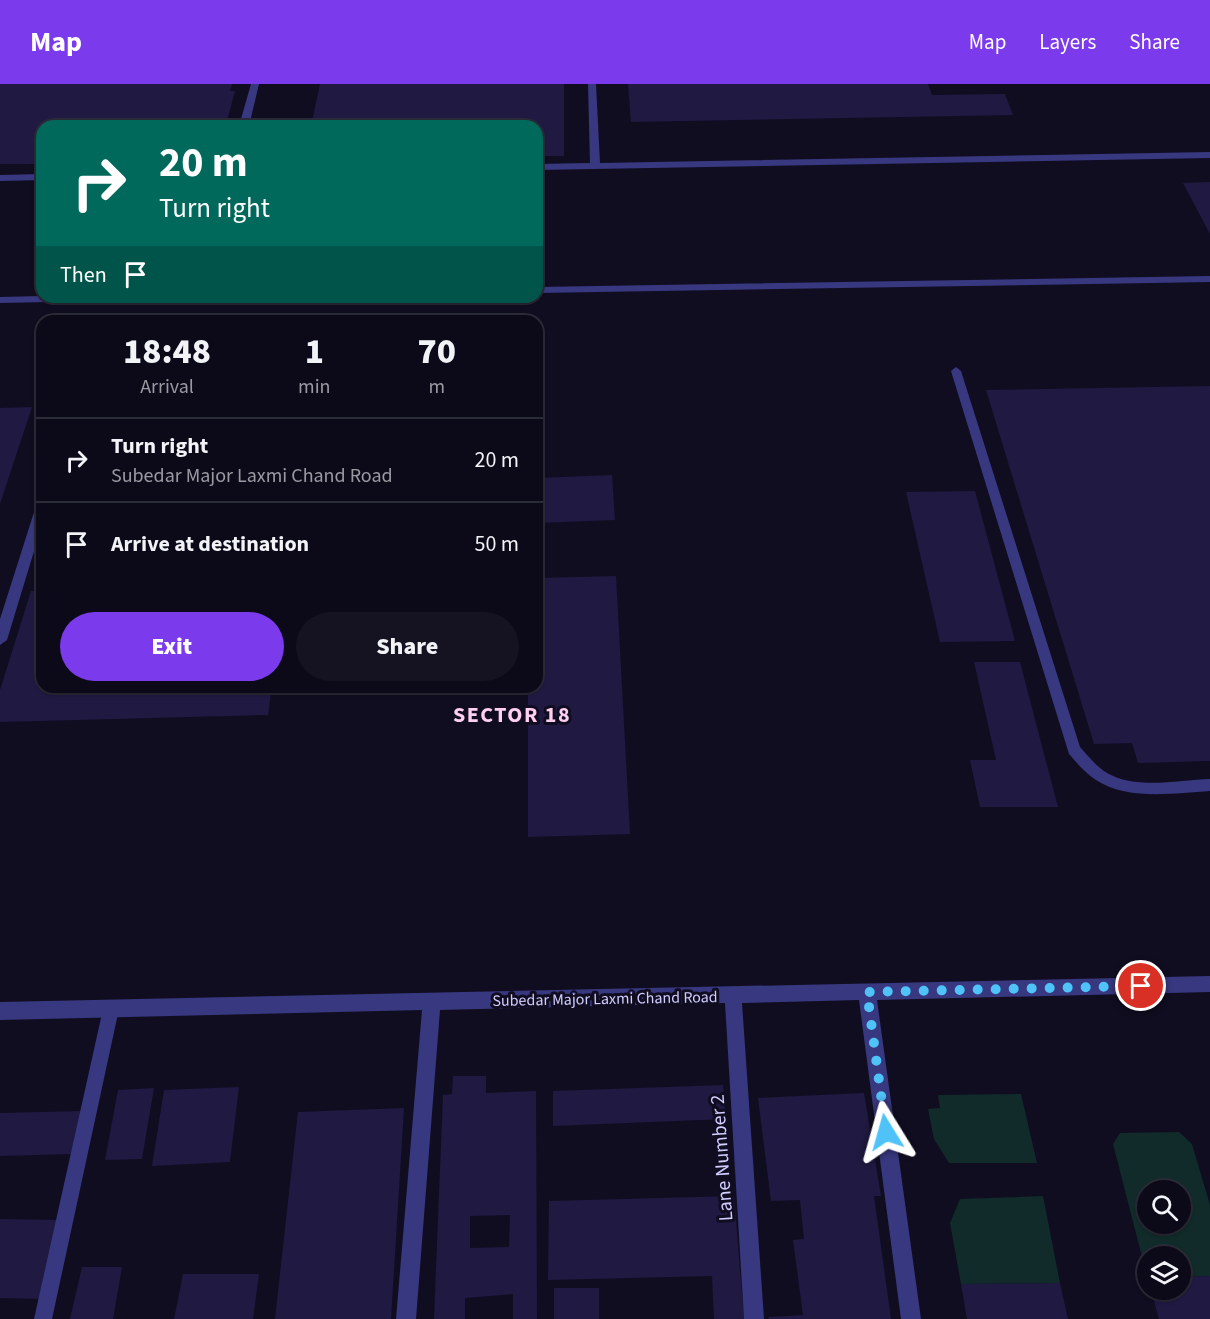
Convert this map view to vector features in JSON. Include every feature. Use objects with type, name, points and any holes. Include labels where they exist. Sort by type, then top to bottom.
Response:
[{"type":"street","name":"Subedar Major Laxmi Chand Road","points":[[0,1011],[1210,984]]},
{"type":"street","points":[[867,992],[911,1319]]},
{"type":"street","name":"Lane Number 2","points":[[733,995],[754,1319]]},
{"type":"street","points":[[406,1319],[432,1001]]},
{"type":"lane","points":[[246,120],[255,84]]},
{"type":"lane","points":[[592,84],[595,166]]},
{"type":"lane","points":[[543,167],[1210,155]]},
{"type":"lane","points":[[0,178],[36,177]]},
{"type":"lane","points":[[543,290],[1210,279]]},
{"type":"lane","points":[[0,300],[36,299]]},
{"type":"lane","points":[[956,371],[1074,750],[1089,767],[1108,780],[1135,787],[1210,785]]},
{"type":"lane","points":[[0,640],[36,525]]},
{"type":"lane","points":[[42,1319],[111,1009]]},
{"type":"green space","points":[[1021,1094],[1037,1163],[949,1163],[934,1139],[928,1109],[940,1108],[938,1095]]},
{"type":"green space","points":[[1179,1132],[1192,1144],[1210,1205],[1210,1276],[1191,1277],[1191,1246],[1139,1246],[1113,1144],[1120,1133]]},
{"type":"green space","points":[[1043,1196],[1060,1283],[961,1284],[950,1223],[960,1199]]},
{"type":"building","points":[[0,84],[232,84],[230,91],[235,91],[227,120],[36,120],[36,164],[0,164]]},
{"type":"building","points":[[320,84],[564,84],[564,156],[543,156],[543,120],[312,120]]},
{"type":"building","points":[[628,84],[928,84],[932,95],[1005,94],[1013,115],[631,122]]},
{"type":"building","points":[[1210,182],[1210,234],[1183,183]]},
{"type":"building","points":[[1210,386],[1210,761],[1138,763],[1132,743],[1094,744],[986,390]]},
{"type":"building","points":[[32,407],[0,504],[0,408]]},
{"type":"building","points":[[612,475],[615,520],[543,523],[543,478]]},
{"type":"building","points":[[975,491],[1015,641],[940,642],[906,492]]},
{"type":"building","points":[[616,576],[630,834],[528,837],[528,693],[543,693],[543,578]]},
{"type":"building","points":[[31,591],[36,591],[36,693],[271,693],[268,715],[0,722],[0,690]]},
{"type":"building","points":[[974,662],[1020,662],[1058,807],[980,807],[970,760],[996,760]]},
{"type":"building","points":[[453,1076],[486,1076],[486,1093],[536,1091],[537,1319],[513,1319],[513,1294],[465,1298],[465,1319],[434,1319],[443,1095],[452,1094]],"holes":[[[510,1215],[509,1247],[470,1248],[470,1216]]]},
{"type":"building","points":[[723,1085],[726,1119],[553,1126],[553,1091]]},
{"type":"building","points":[[239,1087],[230,1162],[152,1166],[164,1090]]},
{"type":"building","points":[[154,1088],[142,1159],[105,1160],[118,1090]]},
{"type":"building","points":[[864,1093],[881,1196],[874,1196],[891,1319],[769,1319],[768,1317],[803,1315],[793,1240],[804,1239],[800,1200],[771,1201],[758,1098]]},
{"type":"building","points":[[404,1108],[391,1319],[275,1319],[298,1112]]},
{"type":"building","points":[[82,1111],[72,1154],[0,1156],[0,1113]]},
{"type":"building","points":[[734,1196],[744,1319],[714,1319],[712,1276],[548,1280],[549,1201]]},
{"type":"building","points":[[0,1219],[62,1220],[42,1299],[0,1298]]},
{"type":"building","points":[[82,1267],[122,1267],[113,1319],[70,1319]]},
{"type":"building","points":[[183,1274],[259,1274],[253,1319],[174,1319]]},
{"type":"building","points":[[1210,1276],[1210,1319],[1159,1319],[1154,1300],[1191,1300],[1191,1277]]},
{"type":"building","points":[[1060,1283],[1068,1319],[967,1319],[961,1284]]},
{"type":"building","points":[[554,1288],[599,1288],[599,1319],[554,1319]]},
{"type":"district","name":"SECTOR 18","points":[[512,714]]},
{"type":"route","points":[[886,1132],[867,992],[1141,986]]}]
